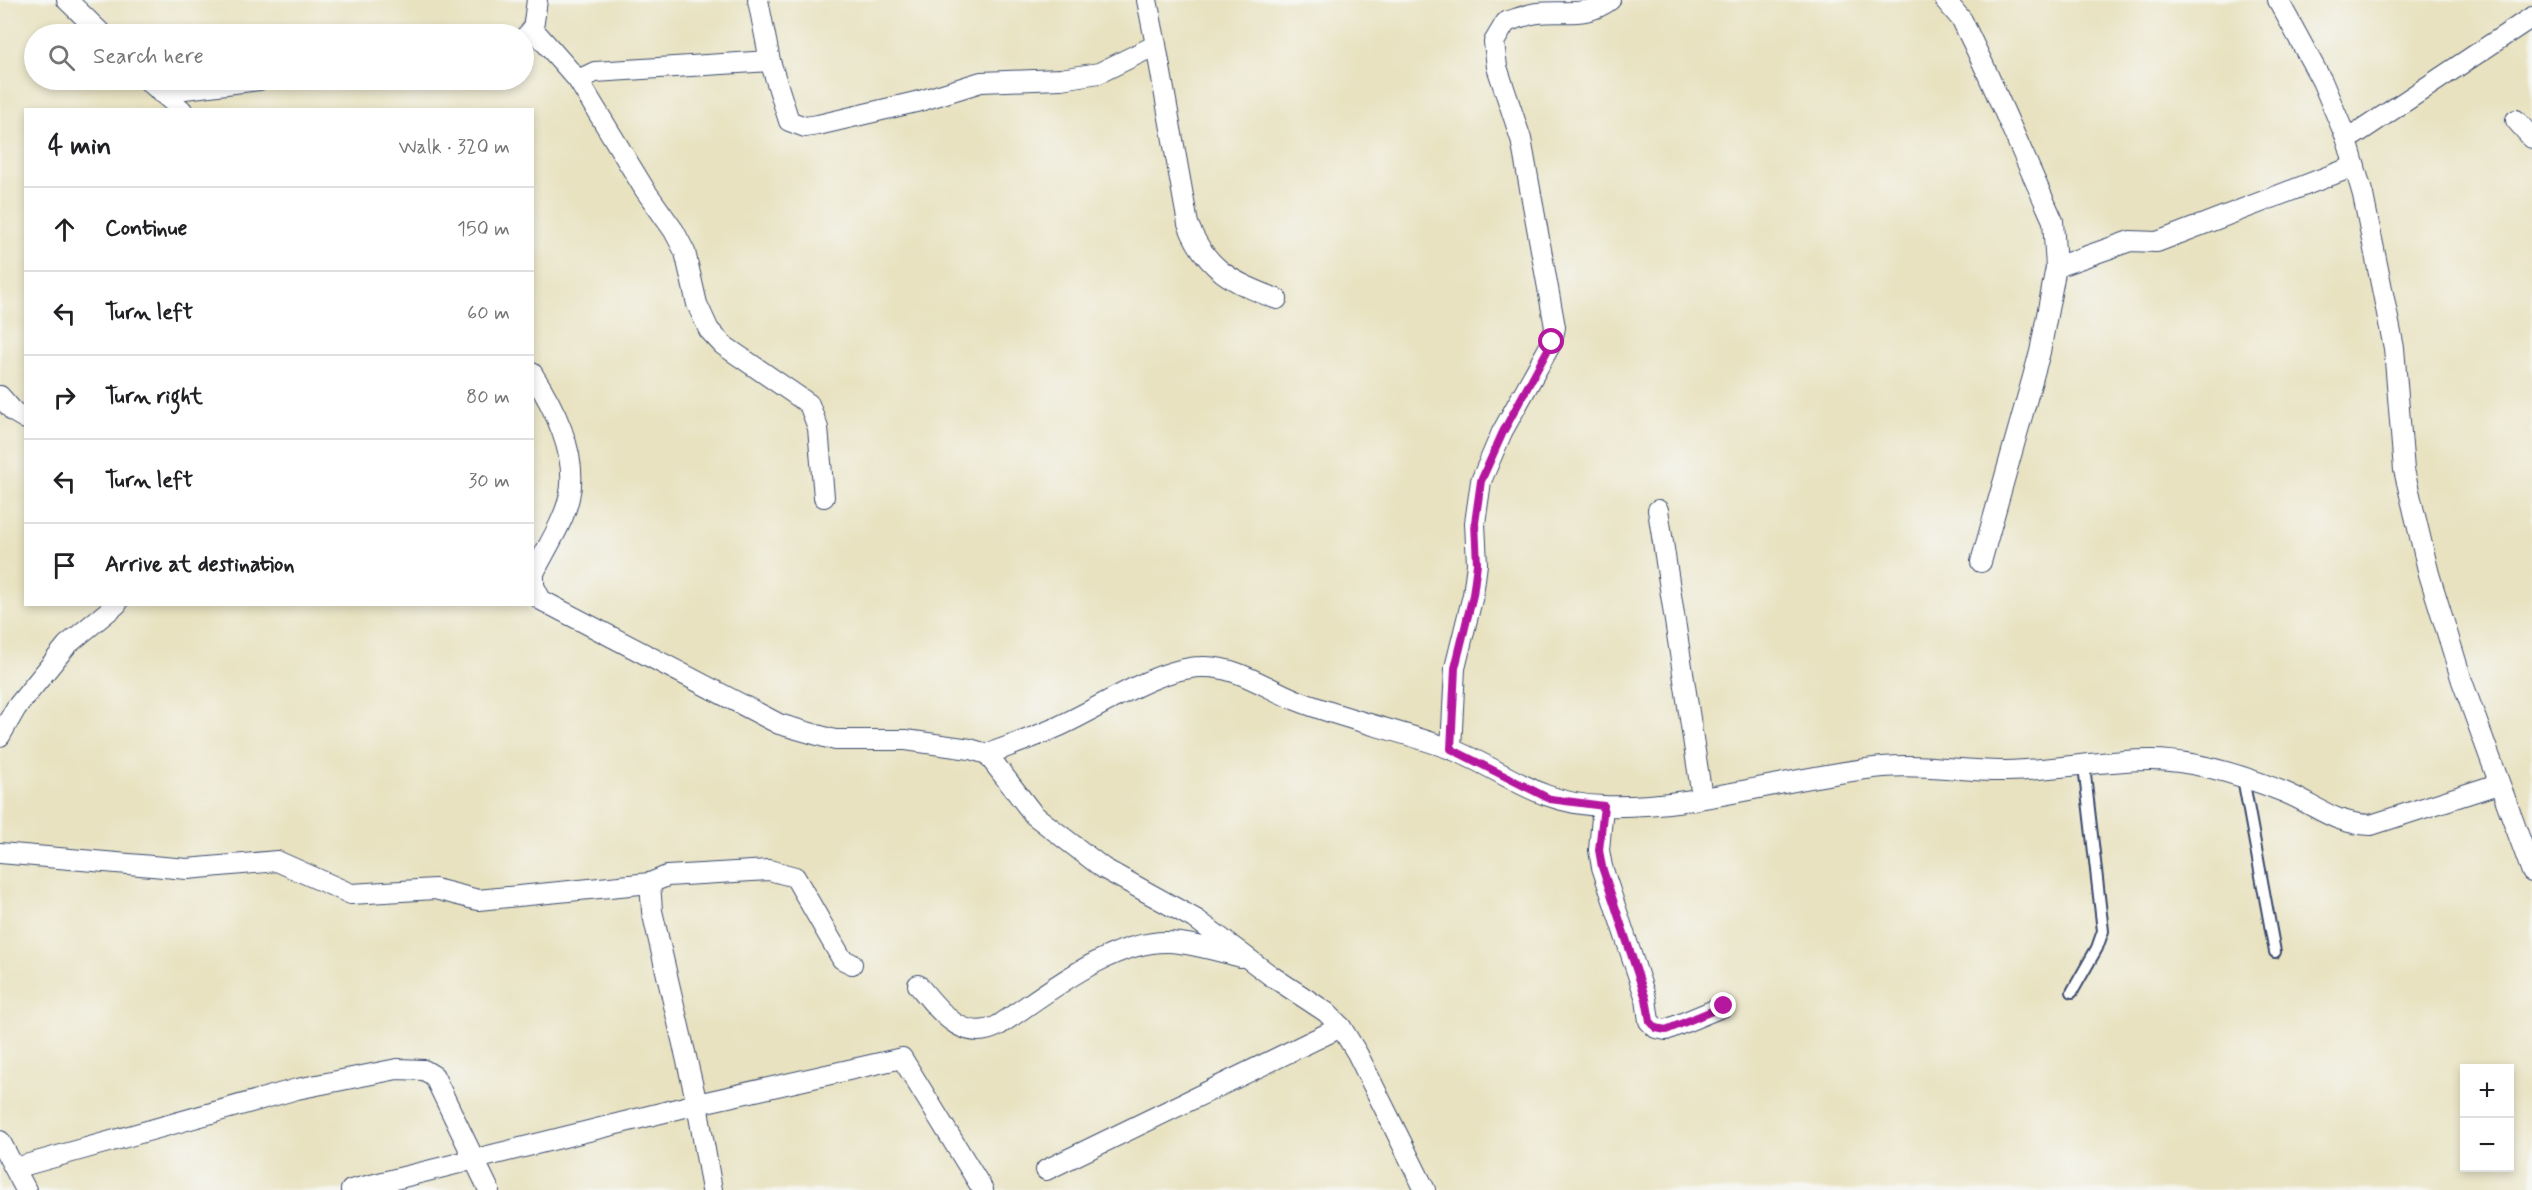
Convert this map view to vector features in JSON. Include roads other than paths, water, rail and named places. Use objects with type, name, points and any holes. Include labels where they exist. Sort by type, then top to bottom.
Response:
[{"type":"street","points":[[67,0],[92,24]]},
{"type":"street","points":[[531,24],[537,0]]},
{"type":"street","points":[[758,0],[770,61],[785,115],[796,125],[805,127],[920,101],[981,82],[1061,80],[1099,73],[1156,45]]},
{"type":"street","points":[[1147,0],[1188,224],[1195,243],[1213,264],[1236,284],[1277,299]]},
{"type":"street","points":[[1451,749],[1455,668],[1473,595],[1477,564],[1475,523],[1481,481],[1503,432],[1552,342],[1555,327],[1521,139],[1497,67],[1494,42],[1506,22],[1538,13],[1574,15],[1598,9],[1610,0]]},
{"type":"street","points":[[1945,0],[1962,20],[1989,75],[2053,221],[2056,267],[2040,352],[1981,562]]},
{"type":"street","points":[[2278,0],[2322,81],[2347,140],[2355,166],[2394,348],[2404,470],[2429,574],[2462,681],[2498,784],[2527,845],[2532,872]]},
{"type":"street","points":[[2347,140],[2532,17]]},
{"type":"street","points":[[534,40],[578,80],[681,245],[697,304],[709,330],[723,345],[808,404],[818,428],[824,497]]},
{"type":"street","points":[[578,80],[595,72],[770,61]]},
{"type":"street","points":[[158,90],[180,108]]},
{"type":"street","points":[[2516,120],[2532,138]]},
{"type":"street","points":[[2056,267],[2130,241],[2157,242],[2355,166]]},
{"type":"street","points":[[534,377],[562,435],[571,462],[572,482],[568,501],[534,573]]},
{"type":"street","points":[[0,396],[14,412],[24,418]]},
{"type":"street","points":[[1658,510],[1702,798]]},
{"type":"street","points":[[534,586],[542,600],[779,724],[835,740],[906,740],[970,748],[987,754],[1034,815],[1103,868],[1197,920],[1326,1012],[1341,1027],[1357,1053],[1425,1190]]},
{"type":"street","points":[[0,736],[16,708],[60,652],[115,606]]},
{"type":"street","points":[[987,754],[1056,728],[1165,676],[1198,666],[1222,668],[1336,715],[1451,749],[1550,799],[1604,806],[1657,804],[1702,798],[1882,767],[1934,765],[1996,771],[2169,760],[2243,778],[2286,793],[2332,818],[2349,824],[2371,825],[2498,784]]},
{"type":"street","points":[[1604,806],[1599,850],[1602,867],[1646,999],[1650,1021],[1656,1028],[1666,1030],[1724,1006]]},
{"type":"street","points":[[0,853],[187,869],[277,861],[351,894],[435,889],[478,900],[650,884],[667,876],[769,870],[795,877],[842,958],[852,964]]},
{"type":"street","points":[[650,884],[652,911],[697,1104],[712,1190]]},
{"type":"street","points":[[918,985],[945,1018],[960,1027],[981,1032],[999,1025],[1107,957],[1139,945],[1168,942],[1201,947],[1249,959]]},
{"type":"street","points":[[1046,1170],[1341,1027]]},
{"type":"street","points":[[351,1190],[697,1104],[902,1058],[983,1190]]},
{"type":"street","points":[[15,1168],[297,1089],[398,1069],[423,1070],[434,1076],[477,1160],[489,1190]]},
{"type":"street","points":[[0,1141],[26,1190]]},
{"type":"lane","points":[[2072,992],[2097,948],[2103,931],[2084,766]]},
{"type":"lane","points":[[2243,778],[2275,952]]}]
